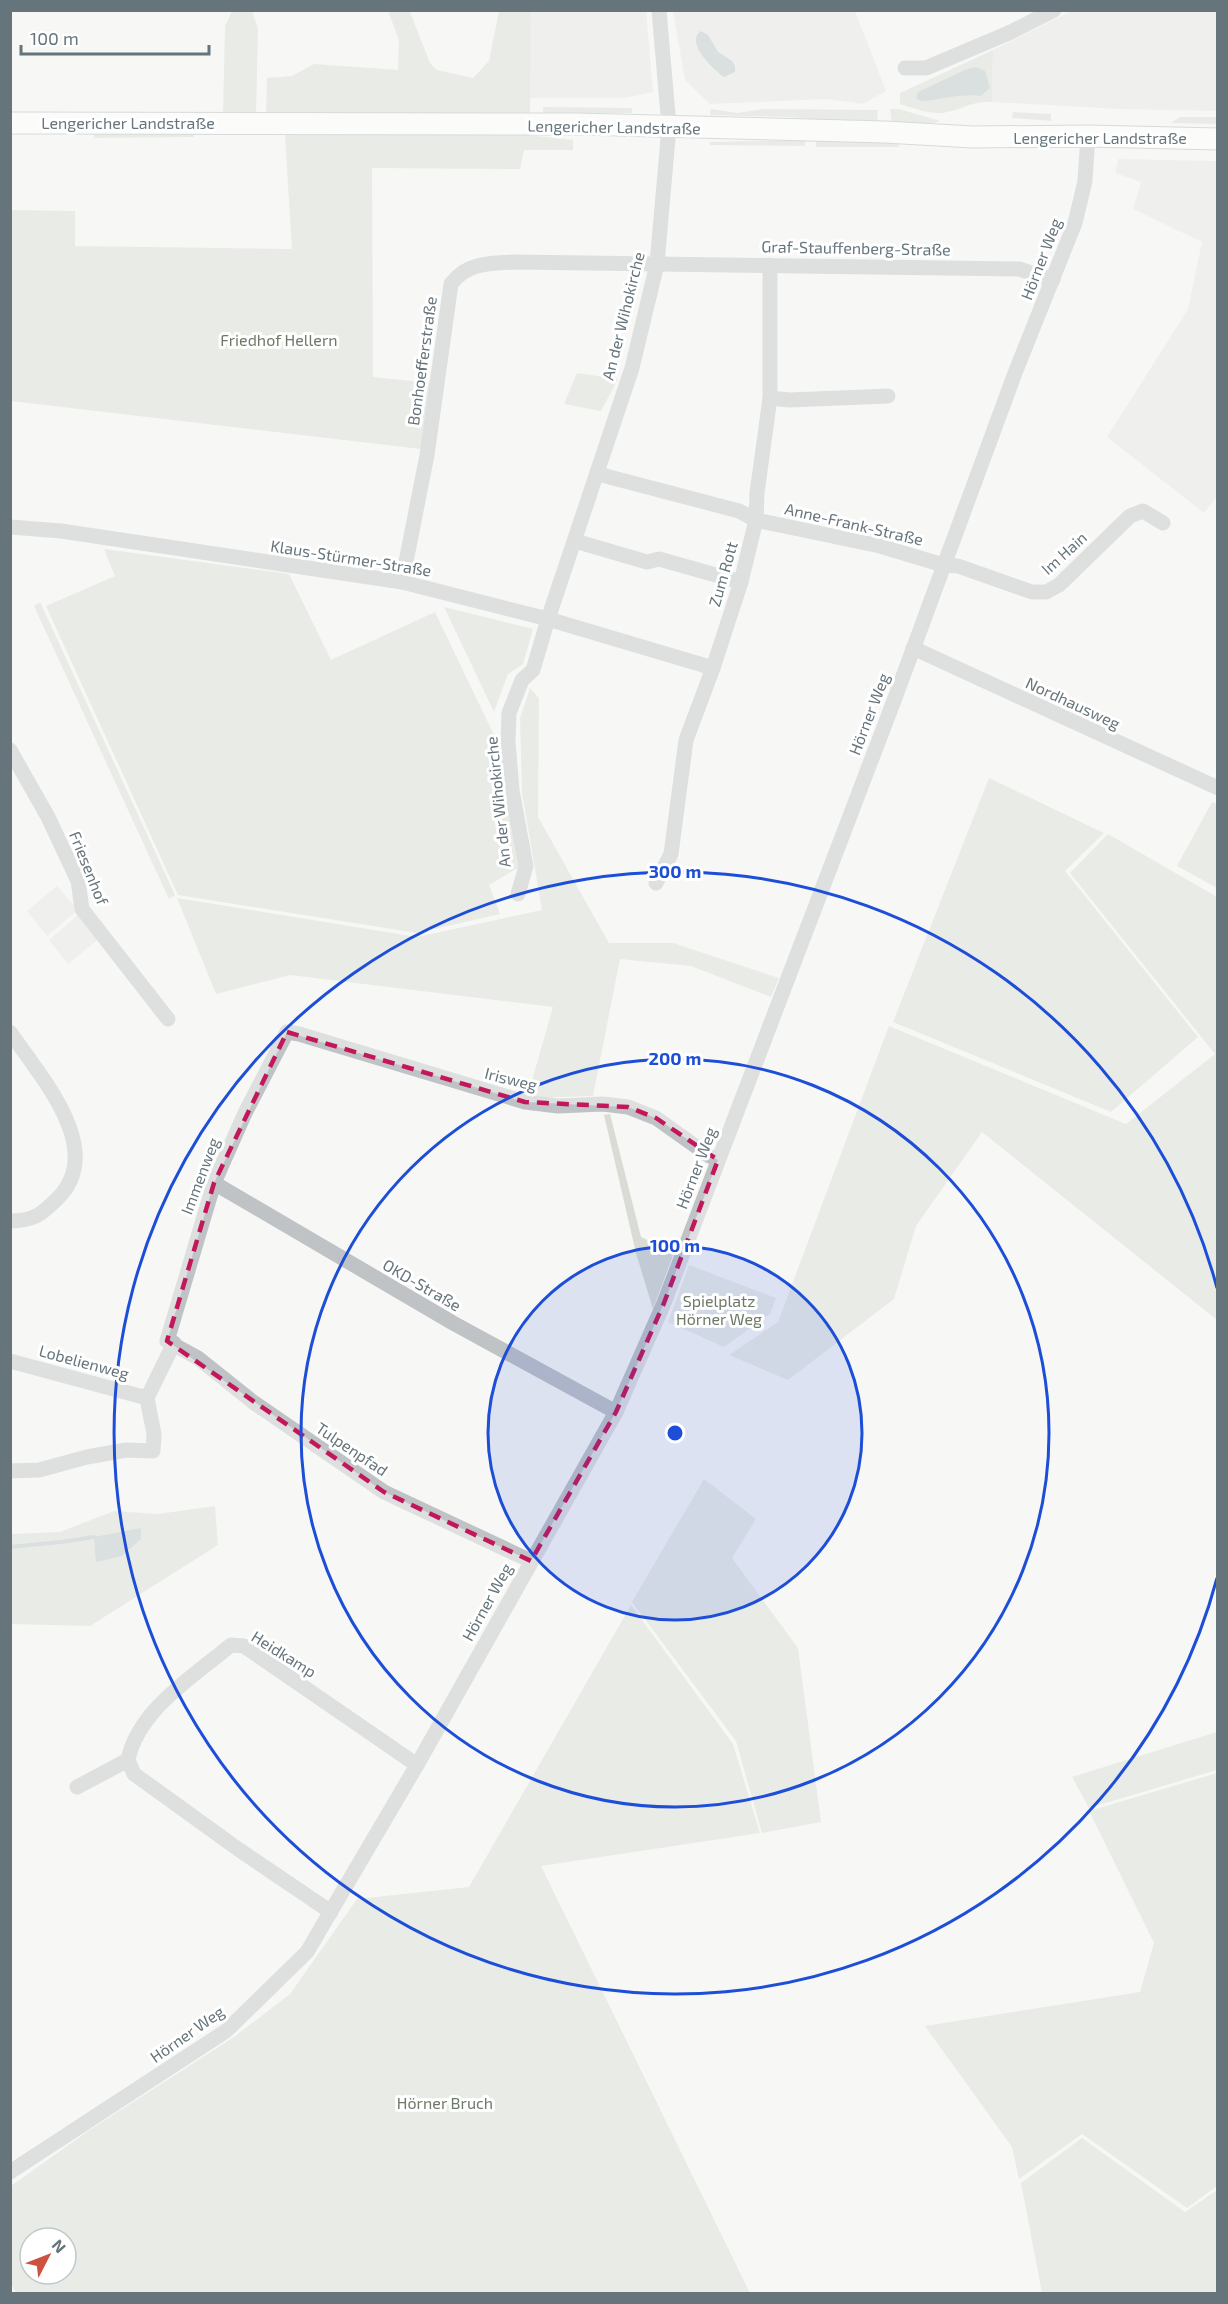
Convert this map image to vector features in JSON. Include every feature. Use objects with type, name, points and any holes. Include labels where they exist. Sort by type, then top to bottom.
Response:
[{"type":"main road","name":"Lengericher Landstraße","points":[[10,123],[261,122],[669,127],[885,132],[973,137],[1089,136],[1218,139]]},
{"type":"street","name":"An der Wihokirche","points":[[518,894],[526,867],[512,790],[508,741],[509,713],[522,680],[533,670],[548,619],[598,474],[632,368],[657,264],[669,127],[659,10]]},
{"type":"street","points":[[905,68],[926,68],[1011,32],[1054,10]]},
{"type":"street","name":"Hörner Weg","points":[[10,2172],[226,2031],[307,1952],[417,1765],[616,1412],[664,1303],[1053,280],[1080,205],[1089,136]]},
{"type":"street","name":"Bonhoefferstraße","points":[[402,582],[427,455],[452,284],[457,276],[476,265],[516,262],[657,264]]},
{"type":"street","name":"Graf-Stauffenberg-Straße","points":[[657,264],[1019,269],[1053,280]]},
{"type":"street","name":"Zum Rott","points":[[656,883],[671,854],[686,740],[713,668],[741,582],[756,520],[757,493],[770,398],[770,265]]},
{"type":"street","points":[[770,398],[789,400],[888,396]]},
{"type":"street","points":[[598,474],[739,511],[756,520]]},
{"type":"street","name":"Im Hain","points":[[943,565],[958,566],[1032,592],[1046,592],[1059,585],[1130,516],[1143,511],[1163,523]]},
{"type":"street","name":"Anne-Frank-Straße","points":[[756,520],[880,546],[943,565]]},
{"type":"street","name":"Klaus-Stürmer-Straße","points":[[10,527],[61,531],[402,582],[548,619],[713,668]]},
{"type":"street","points":[[575,541],[647,562],[659,559],[741,582]]},
{"type":"street","name":"Nordhausweg","points":[[913,648],[1218,788]]},
{"type":"street","name":"Friesenhof","points":[[10,750],[43,808],[78,881],[82,909],[168,1019]]},
{"type":"street","points":[[10,1032],[53,1094],[74,1135],[77,1158],[64,1192],[48,1209],[34,1219],[10,1221]]},
{"type":"street","name":"Irisweg","points":[[287,1032],[525,1102],[558,1106],[603,1104],[628,1107],[656,1118],[718,1160]]},
{"type":"street","name":"Immenweg","points":[[171,1342],[214,1183],[245,1113],[287,1032]]},
{"type":"street","name":"OKD-Straße","points":[[214,1183],[453,1323],[616,1412]]},
{"type":"street","points":[[10,1471],[39,1470],[87,1457],[126,1450],[153,1451],[154,1434],[147,1398],[171,1342]]},
{"type":"street","name":"Tulpenpfad","points":[[171,1342],[198,1358],[297,1433],[384,1492],[531,1561]]},
{"type":"street","name":"Lobelienweg","points":[[10,1361],[147,1398]]},
{"type":"street","name":"Heidkamp","points":[[128,1760],[131,1745],[142,1725],[157,1707],[231,1645],[244,1646],[417,1765]]},
{"type":"street","points":[[77,1786],[128,1760],[134,1774],[331,1912]]},
{"type":"highlighted area","points":[[287,1032],[525,1102],[628,1107],[656,1118],[718,1160],[664,1303],[616,1412],[531,1561],[384,1492],[167,1341],[214,1183]]},
{"type":"shaded area","points":[[531,11],[646,11],[653,92],[624,98],[530,98]]},
{"type":"shaded area","points":[[673,11],[855,11],[886,91],[863,104],[826,99],[710,104],[685,80]]},
{"type":"shaded area","points":[[1071,11],[1217,11],[1217,111],[1119,109],[992,102],[993,50]]},
{"type":"shaded area","points":[[701,31],[708,35],[718,52],[732,61],[735,72],[724,77],[702,56],[696,42]]},
{"type":"shaded area","points":[[976,67],[985,71],[990,88],[981,96],[958,96],[921,101],[916,98],[918,92]]},
{"type":"shaded area","points":[[1118,159],[1217,161],[1218,495],[1204,513],[1107,437],[1188,309],[1202,242],[1133,209],[1141,182],[1115,173]]},
{"type":"shaded area","points":[[57,886],[78,910],[47,936],[27,911]]},
{"type":"shaded area","points":[[80,913],[101,937],[68,964],[49,940]]},
{"type":"shaded area","points":[[141,1528],[141,1539],[122,1556],[96,1562],[94,1537]]},
{"type":"green space","points":[[232,11],[252,11],[258,29],[256,115],[223,116],[225,26]]},
{"type":"green space","points":[[388,11],[410,12],[430,63],[437,70],[473,78],[489,61],[499,11],[531,11],[530,114],[266,115],[267,78],[292,76],[314,64],[398,70],[399,40]]},
{"type":"green space","points":[[993,50],[992,102],[979,103],[942,113],[926,112],[900,104],[900,93]]},
{"type":"green space","points":[[543,107],[632,108],[632,113],[543,113]]},
{"type":"green space","points":[[711,109],[738,113],[764,109],[878,110],[877,124],[788,117],[710,115]]},
{"type":"green space","points":[[890,109],[899,109],[940,121],[923,126],[892,125]]},
{"type":"green space","points":[[1013,112],[1051,114],[1051,121],[1012,118]]},
{"type":"green space","points":[[1180,117],[1217,117],[1217,124],[1171,123]]},
{"type":"green space","points":[[192,129],[194,137],[94,138],[94,133]]},
{"type":"green space","name":"Friedhof Hellern","points":[[292,130],[493,131],[573,140],[573,150],[524,150],[520,169],[372,168],[373,377],[430,383],[421,449],[11,401],[11,210],[75,211],[75,246],[292,249],[285,136]]},
{"type":"green space","points":[[805,140],[805,146],[710,145],[710,142]]},
{"type":"green space","points":[[816,140],[897,142],[899,147],[816,147]]},
{"type":"green space","points":[[577,373],[618,379],[601,411],[564,404]]},
{"type":"green space","points":[[104,549],[289,574],[331,660],[435,612],[505,758],[521,866],[489,885],[500,914],[417,933],[178,895],[46,606],[115,576]]},
{"type":"green space","points":[[40,602],[175,895],[169,899],[34,606]]},
{"type":"green space","points":[[444,607],[533,629],[523,664],[508,674],[494,712]]},
{"type":"green space","points":[[530,688],[539,698],[538,817],[609,943],[673,943],[779,978],[771,997],[691,966],[620,959],[593,1096],[527,1098],[553,1007],[290,975],[216,994],[177,898],[417,937],[542,910],[522,793],[520,718]]},
{"type":"green space","points":[[989,778],[1104,833],[1065,871],[1198,1037],[1111,1112],[893,1022]]},
{"type":"green space","points":[[1212,802],[1217,804],[1217,888],[1177,866]]},
{"type":"green space","points":[[1108,834],[1217,897],[1217,1320],[982,1132],[916,1226],[894,1299],[788,1380],[729,1355],[778,1322],[889,1026],[1126,1124],[1215,1054],[1070,873]]},
{"type":"green space","points":[[610,1114],[641,1237],[674,1253],[653,1309],[636,1253],[604,1115]]},
{"type":"green space","name":"Spielplatz Hörner Weg","points":[[689,1265],[776,1298],[770,1314],[724,1347],[668,1322]]},
{"type":"green space","points":[[704,1479],[756,1519],[732,1558],[798,1648],[821,1822],[762,1833],[736,1741],[632,1602]]},
{"type":"green space","points":[[215,1506],[218,1545],[90,1626],[11,1624],[10,1534],[60,1532],[114,1511],[158,1514]]},
{"type":"green space","name":"Hörner Bruch","points":[[631,1605],[733,1744],[760,1833],[541,1866],[750,2293],[16,2293],[10,2281],[11,2186],[88,2131],[234,2037],[290,1994],[357,1899],[469,1887]]},
{"type":"green space","points":[[1217,1732],[1217,1770],[1089,1808],[1072,1777]]},
{"type":"green space","points":[[1217,1773],[1217,2186],[1187,2208],[1082,2134],[1019,2179],[1012,2147],[925,2026],[1140,1992],[1154,1943],[1089,1811]]},
{"type":"green space","points":[[1082,2138],[1185,2212],[1217,2190],[1217,2293],[1042,2293],[1021,2183]]},
{"type":"waterway","points":[[10,1547],[94,1537]]}]
